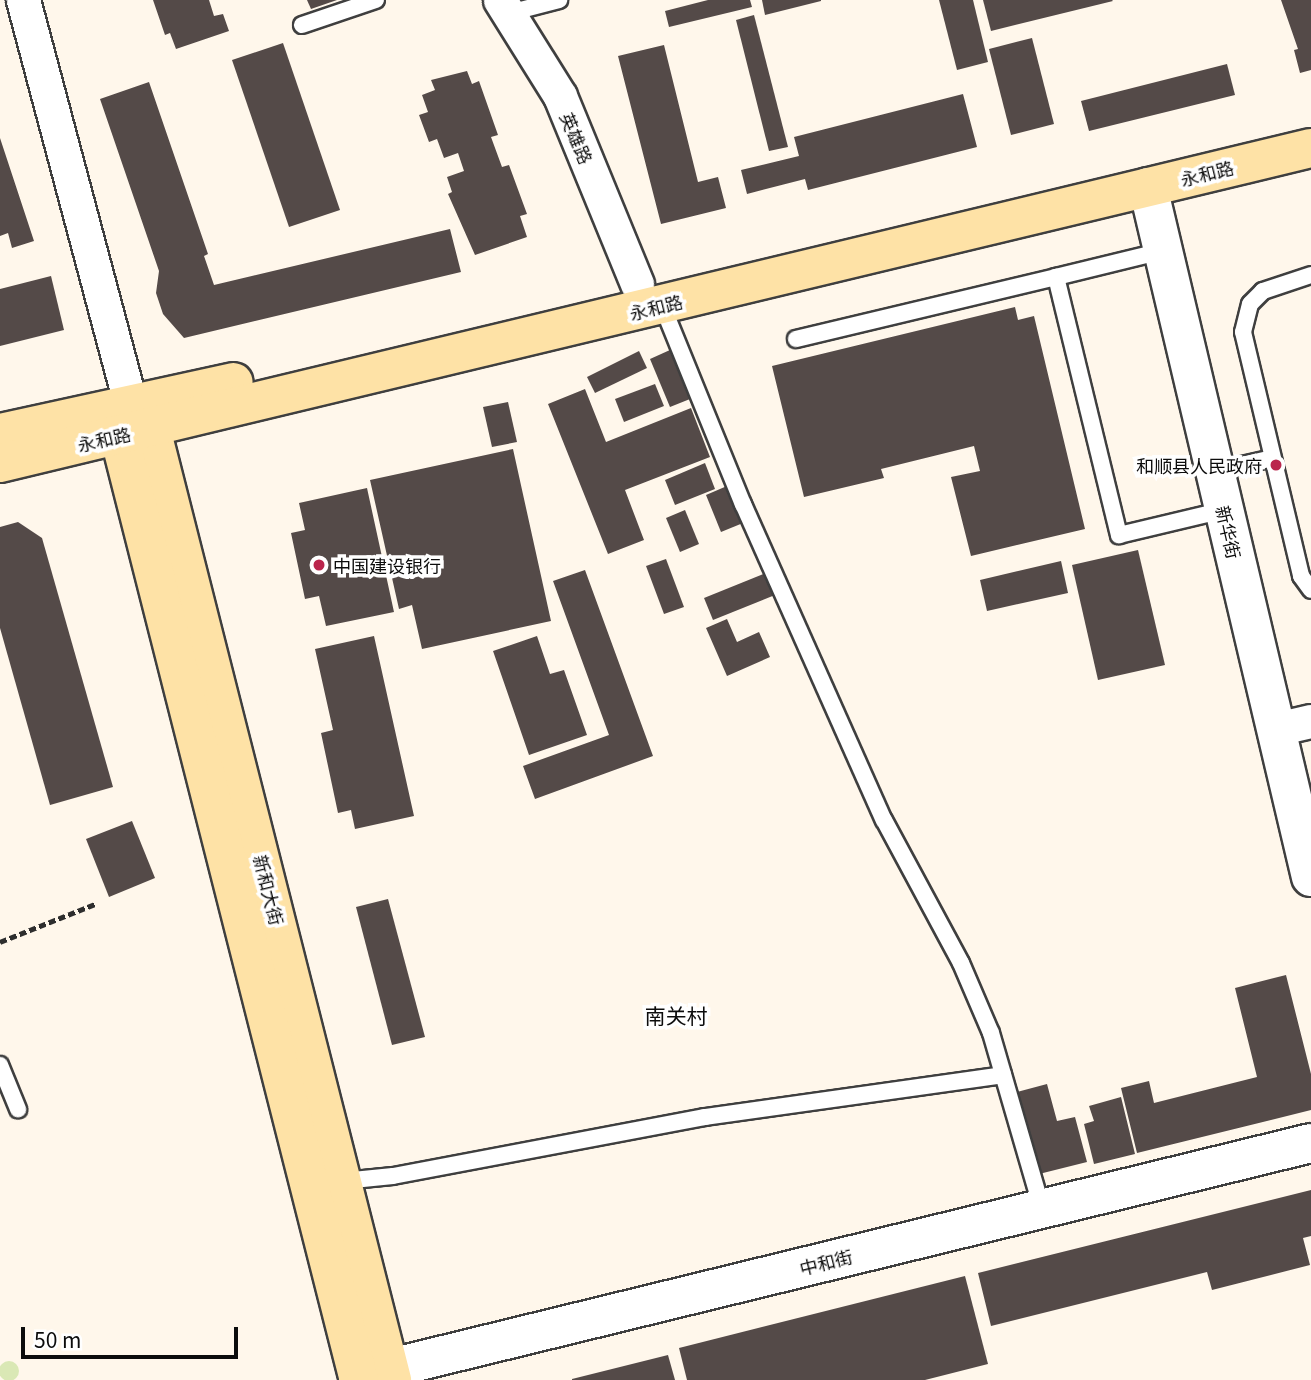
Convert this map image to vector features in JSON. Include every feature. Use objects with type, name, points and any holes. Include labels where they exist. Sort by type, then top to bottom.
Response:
[{"type":"main road","name":"永和路","points":[[650,295],[1311,121]]},
{"type":"main road","name":"永和路","points":[[0,433],[131,416],[650,295],[1148,187],[1311,148]]},
{"type":"main road","name":"永和路","points":[[0,463],[131,416]]},
{"type":"main road","name":"新和大街","points":[[131,416],[343,1181],[368,1377]]},
{"type":"main road","name":"新和大街","points":[[131,416],[368,1377]]},
{"type":"street","points":[[23,0],[131,416]]},
{"type":"street","name":"英雄路","points":[[504,6],[559,96],[650,295]]},
{"type":"street","name":"新华街","points":[[1148,187],[1224,510],[1294,725],[1311,877]]},
{"type":"street","name":"中和街","points":[[368,1377],[1311,1143]]},
{"type":"lane","points":[[302,25],[376,0]]},
{"type":"lane","points":[[504,6],[559,0]]},
{"type":"lane","points":[[796,339],[1163,251]]},
{"type":"lane","points":[[1311,275],[1263,291],[1250,304],[1244,322],[1301,576],[1311,590]]},
{"type":"lane","points":[[1056,277],[1119,535],[1224,510]]},
{"type":"lane","points":[[650,295],[884,820],[961,963],[1003,1075],[1042,1209]]},
{"type":"lane","points":[[1215,471],[1273,457]]},
{"type":"lane","points":[[0,1065],[18,1109]]},
{"type":"lane","points":[[343,1181],[393,1176],[705,1117],[1003,1075]]},
{"type":"path","points":[[0,942],[95,904]]},
{"type":"green space","points":[[9,1361],[16,1364],[19,1371],[16,1378],[9,1381],[2,1378],[-1,1371],[2,1364]]},
{"type":"building","points":[[153,0],[209,0],[214,16],[223,14],[229,31],[176,49],[170,33],[165,35]]},
{"type":"building","points":[[307,0],[337,0],[311,9]]},
{"type":"building","points":[[708,0],[750,0],[752,7],[669,27],[665,11]]},
{"type":"building","points":[[762,0],[821,0],[821,1],[765,15]]},
{"type":"building","points":[[939,0],[973,0],[988,62],[957,70]]},
{"type":"building","points":[[983,0],[1112,0],[1113,1],[991,31]]},
{"type":"building","points":[[1281,0],[1311,0],[1311,70],[1300,73],[1294,50],[1298,49]]},
{"type":"building","points":[[754,15],[788,147],[769,151],[736,20]]},
{"type":"building","points":[[1032,38],[1054,124],[1011,135],[989,49]]},
{"type":"building","points":[[283,43],[340,210],[289,227],[232,60]]},
{"type":"building","points":[[664,45],[698,182],[718,177],[726,208],[661,224],[618,56]]},
{"type":"building","points":[[1227,64],[1235,95],[1089,131],[1081,101]]},
{"type":"building","points":[[467,71],[472,84],[479,81],[498,135],[491,137],[502,167],[509,165],[527,214],[520,216],[527,237],[475,255],[448,194],[452,192],[447,177],[464,171],[458,153],[444,158],[437,139],[429,142],[419,115],[428,112],[422,95],[435,90],[431,80]]},
{"type":"building","points":[[149,82],[208,254],[204,256],[214,285],[450,229],[461,272],[184,338],[163,314],[156,293],[159,271],[100,99]]},
{"type":"building","points":[[963,94],[977,147],[808,190],[805,179],[747,194],[741,170],[799,156],[794,137]]},
{"type":"building","points":[[0,138],[34,241],[12,248],[8,233],[0,236]]},
{"type":"building","points":[[51,276],[64,330],[0,346],[0,289]]},
{"type":"building","points":[[1015,307],[1018,320],[1034,316],[1085,529],[971,556],[951,477],[980,471],[974,446],[881,469],[884,478],[804,497],[772,366]]},
{"type":"building","points":[[670,350],[690,399],[670,407],[650,359]]},
{"type":"building","points":[[639,351],[647,368],[595,393],[587,377]]},
{"type":"building","points":[[655,384],[664,406],[624,422],[615,399]]},
{"type":"building","points":[[585,389],[606,442],[691,408],[710,457],[625,490],[644,540],[608,554],[548,404]]},
{"type":"building","points":[[508,402],[517,442],[492,447],[483,407]]},
{"type":"building","points":[[513,449],[551,621],[422,649],[412,605],[399,609],[370,480]]},
{"type":"building","points":[[705,463],[715,489],[675,505],[665,480]]},
{"type":"building","points":[[727,486],[743,523],[721,532],[706,495]]},
{"type":"building","points":[[367,488],[394,612],[326,626],[319,596],[305,599],[291,533],[305,530],[299,503]]},
{"type":"building","points":[[685,510],[699,544],[680,552],[666,518]]},
{"type":"building","points":[[18,522],[42,538],[113,787],[50,805],[0,628],[0,527]]},
{"type":"building","points":[[1138,550],[1165,665],[1098,680],[1072,565]]},
{"type":"building","points":[[666,559],[684,607],[664,614],[646,566]]},
{"type":"building","points":[[1061,561],[1068,593],[987,611],[980,580]]},
{"type":"building","points":[[585,570],[653,756],[535,799],[523,766],[609,735],[553,581]]},
{"type":"building","points":[[766,573],[775,595],[713,620],[704,598]]},
{"type":"building","points":[[727,619],[737,642],[759,632],[770,657],[727,676],[706,628]]},
{"type":"building","points":[[374,636],[414,816],[355,829],[351,810],[338,813],[321,733],[333,730],[315,649]]},
{"type":"building","points":[[537,636],[550,674],[564,670],[587,735],[529,755],[493,651]]},
{"type":"building","points":[[132,821],[155,878],[109,897],[86,839]]},
{"type":"building","points":[[388,899],[425,1037],[392,1045],[356,907]]},
{"type":"building","points":[[1286,975],[1311,1074],[1311,1110],[1137,1153],[1121,1088],[1149,1081],[1154,1103],[1257,1077],[1235,988]]},
{"type":"building","points":[[1047,1084],[1057,1121],[1075,1117],[1087,1162],[1039,1174],[1017,1092]]},
{"type":"building","points":[[1121,1097],[1135,1154],[1094,1164],[1084,1124],[1094,1121],[1089,1106]]},
{"type":"building","points":[[1311,1190],[1311,1236],[1303,1238],[1310,1265],[1212,1290],[1207,1272],[991,1326],[978,1273]]},
{"type":"building","points":[[965,1276],[988,1364],[925,1380],[687,1380],[679,1348]]},
{"type":"building","points":[[668,1355],[675,1380],[572,1380],[572,1379]]},
{"type":"place","name":"和顺县人民政府","points":[[1276,465]]},
{"type":"place","name":"中国建设银行","points":[[319,565]]},
{"type":"district","name":"南关村","points":[[676,1015]]}]
